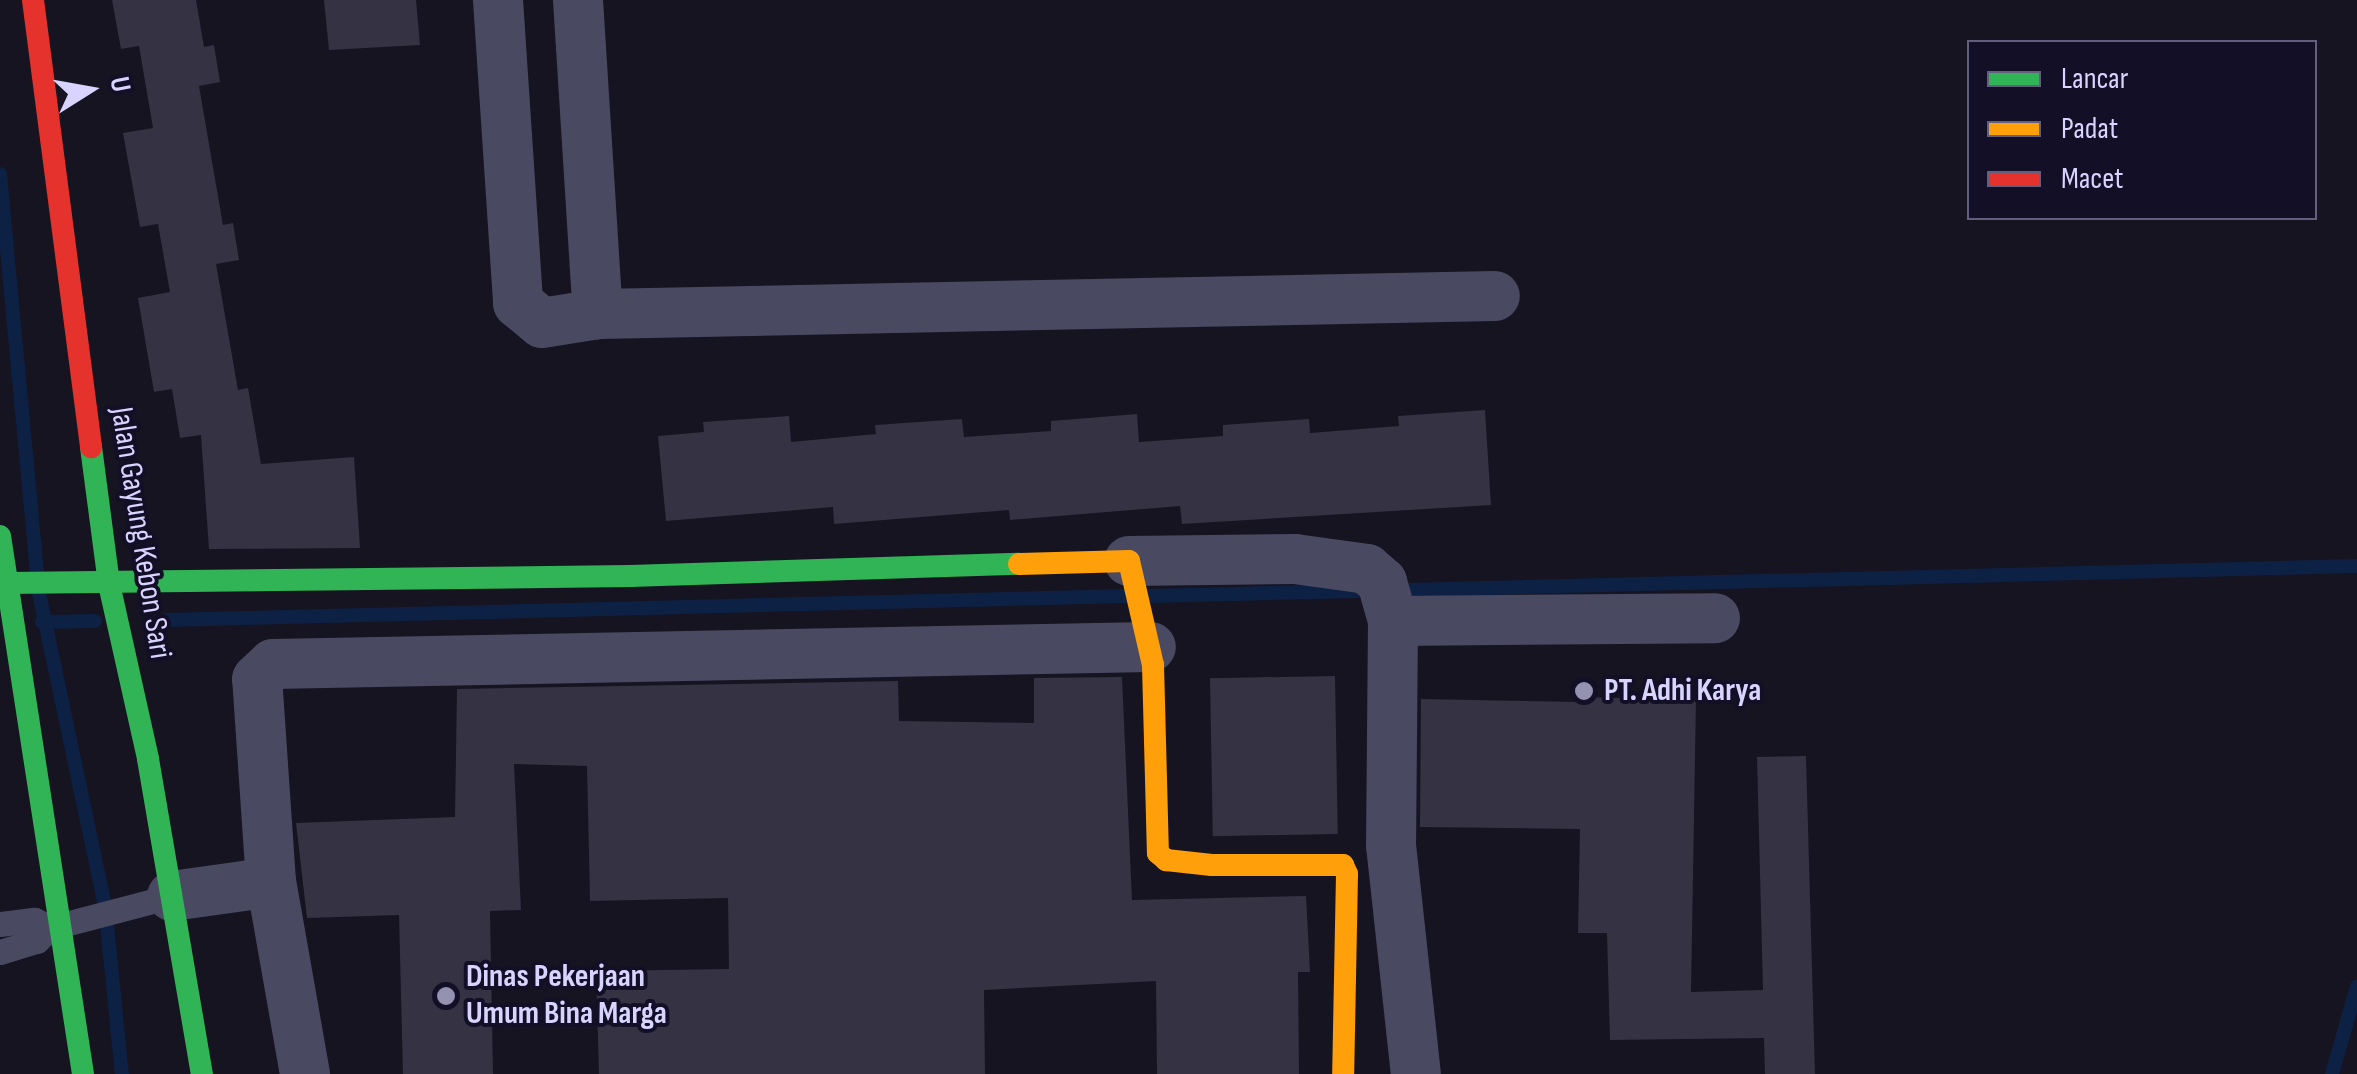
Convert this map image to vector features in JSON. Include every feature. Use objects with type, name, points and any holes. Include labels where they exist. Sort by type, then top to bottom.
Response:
[{"type":"street","name":"Jalan Gayung Kebon Sari","points":[[33,0],[100,584],[157,900],[202,1074]]},
{"type":"street","points":[[498,0],[518,304],[528,316],[542,323],[598,314],[1495,296]]},
{"type":"street","points":[[578,0],[598,314]]},
{"type":"street","points":[[0,536],[52,928],[83,1074]]},
{"type":"street","points":[[7,583],[1132,568],[1295,559],[1367,570],[1382,582],[1393,621],[1391,845],[1416,1074]]},
{"type":"street","points":[[1132,568],[1147,630],[1154,840],[1160,856],[1212,865],[1338,864],[1345,868],[1343,1074]]},
{"type":"street","points":[[1393,621],[1715,618]]},
{"type":"street","points":[[304,1074],[271,882],[257,680],[272,664],[1147,630]]},
{"type":"street","points":[[157,900],[271,882]]},
{"type":"lane","points":[[2,937],[157,900]]},
{"type":"building","points":[[112,0],[196,0],[204,47],[214,45],[220,82],[199,86],[223,225],[233,223],[239,260],[216,264],[238,390],[248,388],[261,464],[354,457],[360,548],[209,549],[201,435],[180,438],[172,389],[154,392],[138,298],[170,292],[158,224],[140,227],[123,133],[153,128],[139,46],[121,49]]},
{"type":"building","points":[[324,0],[416,0],[420,45],[329,50]]},
{"type":"building","points":[[1485,410],[1491,505],[1182,524],[1180,506],[1010,520],[1009,510],[834,524],[833,507],[666,521],[658,436],[704,432],[703,422],[789,416],[791,442],[876,434],[875,425],[962,419],[964,437],[1051,431],[1051,421],[1137,414],[1139,442],[1223,436],[1223,425],[1309,419],[1310,433],[1399,426],[1398,416]]},
{"type":"building","points":[[1335,676],[1338,834],[1213,836],[1210,678]]},
{"type":"building","points":[[1122,677],[1132,900],[1306,896],[1310,972],[1298,972],[1299,1074],[1157,1074],[1156,981],[984,990],[985,1074],[599,1074],[596,971],[729,969],[728,898],[590,901],[587,766],[514,764],[521,910],[490,911],[493,1074],[403,1074],[399,915],[307,918],[296,823],[455,817],[457,689],[898,681],[899,721],[1034,723],[1034,678]]},
{"type":"building","points":[[1581,697],[1696,700],[1691,992],[1763,990],[1757,757],[1806,756],[1815,1074],[1765,1074],[1764,1038],[1610,1040],[1607,933],[1578,933],[1580,829],[1420,827],[1421,699],[1581,702]]},
{"type":"waterway","points":[[0,174],[37,572]]},
{"type":"waterway","points":[[1408,590],[2357,566]]},
{"type":"waterway","points":[[1149,596],[1358,591]]},
{"type":"waterway","points":[[39,593],[105,905],[122,1074]]},
{"type":"waterway","points":[[165,620],[1127,596]]},
{"type":"waterway","points":[[42,622],[95,621]]},
{"type":"waterway","points":[[2332,1074],[2357,986]]},
{"type":"traffic: fast","points":[[91,447],[109,584],[148,759],[202,1074]]},
{"type":"traffic: fast","points":[[0,536],[83,1074]]},
{"type":"traffic: fast","points":[[7,583],[630,576],[1019,564]]},
{"type":"traffic: slow","points":[[1019,564],[1129,561],[1153,665],[1158,853],[1166,860],[1212,865],[1343,865],[1347,874],[1343,1074]]},
{"type":"traffic: jam","points":[[33,0],[91,447]]},
{"type":"place","name":"PT. Adhi Karya","points":[[1584,691]]},
{"type":"place","name":"Dinas Pekerjaan Umum Bina Marga","points":[[446,996]]}]
